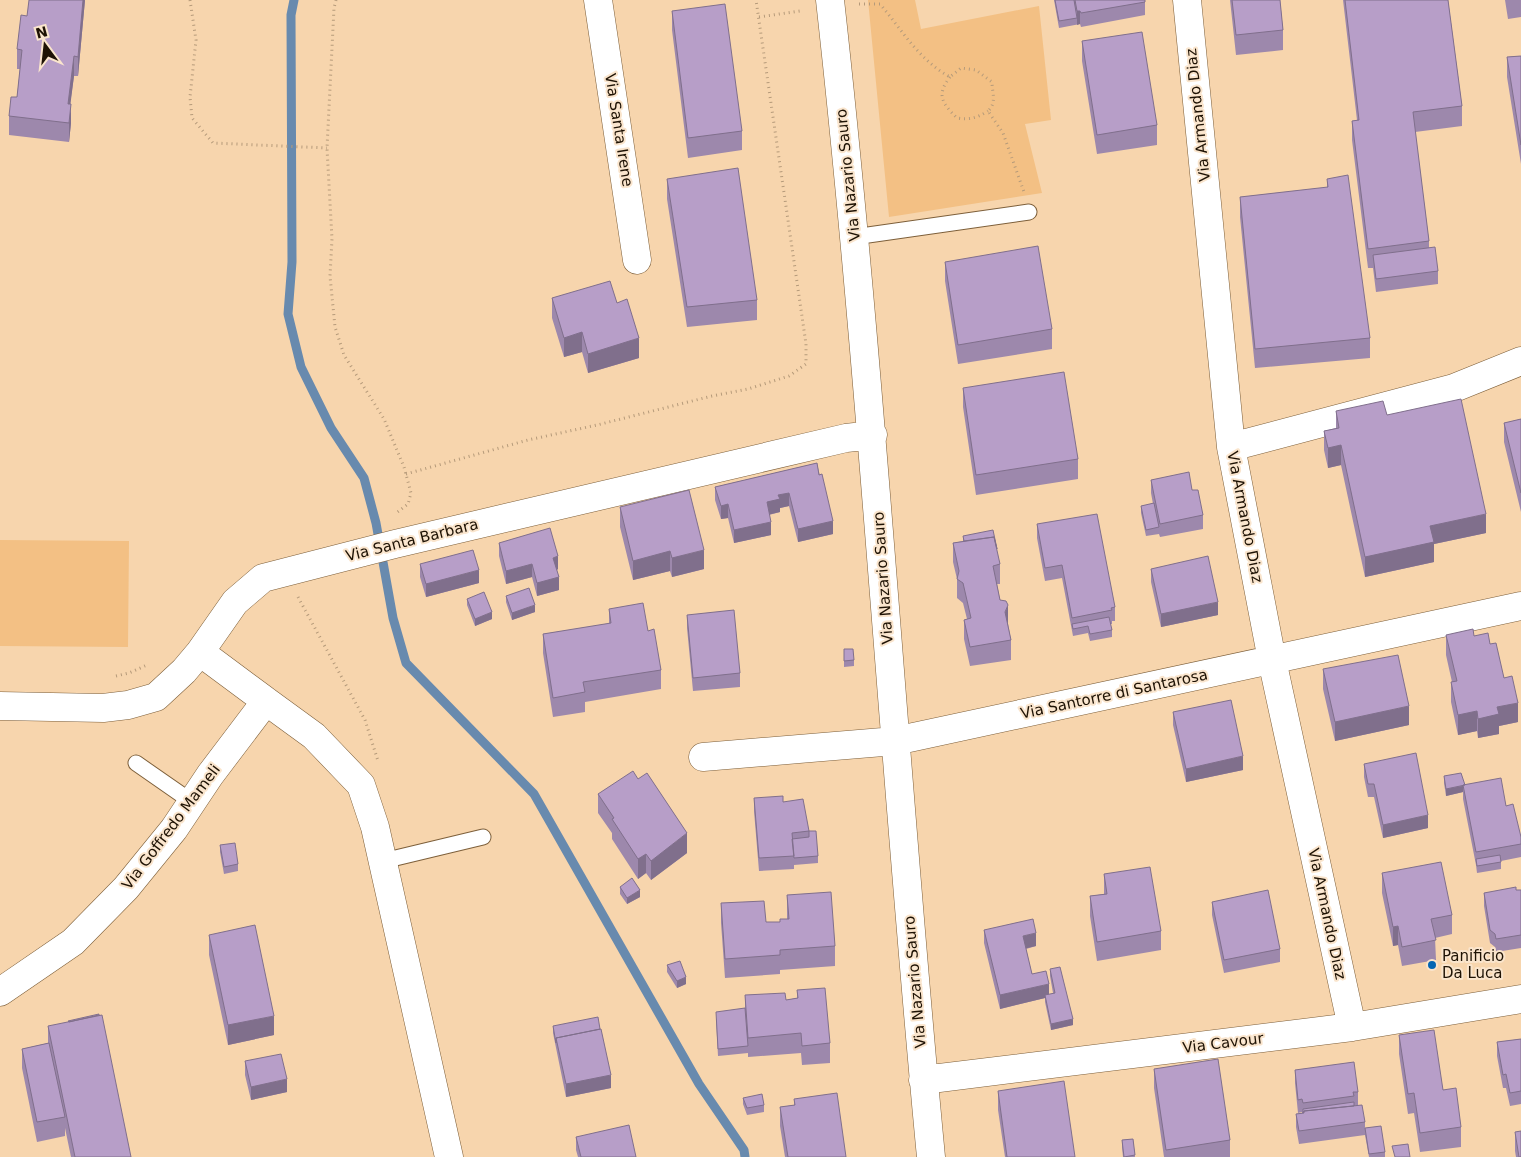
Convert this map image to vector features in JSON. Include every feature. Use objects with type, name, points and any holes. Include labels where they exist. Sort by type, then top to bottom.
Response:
[{"type":"street","name":"Via Santa Irene","points":[[598,0],[637,260]]},
{"type":"street","name":"Via Nazario Sauro","points":[[830,0],[873,435],[895,741],[931,1157]]},
{"type":"street","name":"Via Armando Diaz","points":[[1187,0],[1231,447],[1272,660],[1352,1027]]},
{"type":"street","points":[[1231,447],[1454,388],[1521,361]]},
{"type":"street","name":"Via Santa Barbara","points":[[0,706],[103,708],[156,697],[184,671],[200,652],[235,602],[263,578],[359,552],[846,438],[873,435]]},
{"type":"street","name":"Via Santorre di Santarosa","points":[[703,757],[895,741],[1521,606]]},
{"type":"street","points":[[200,652],[314,736],[362,785],[383,861],[449,1157]]},
{"type":"street","name":"Via Goffredo Mameli","points":[[0,992],[72,942],[126,888],[266,701]]},
{"type":"street","name":"Via Cavour","points":[[924,1080],[1352,1027],[1521,999]]},
{"type":"lane","points":[[854,237],[1029,212]]},
{"type":"lane","points":[[136,763],[192,802]]},
{"type":"lane","points":[[383,861],[483,837]]},
{"type":"path","points":[[190,0],[196,40],[190,97],[192,118],[213,143],[327,148]]},
{"type":"path","points":[[336,0],[334,8],[327,148],[332,239],[330,276],[335,327],[344,355],[384,419],[406,474],[411,493],[408,504],[388,517]]},
{"type":"path","points":[[406,474],[528,440],[597,426],[712,396],[748,390],[789,376],[806,364],[806,344],[756,0]]},
{"type":"path","points":[[859,4],[880,4],[903,31],[916,52],[950,77]]},
{"type":"path","points":[[759,17],[800,11]]},
{"type":"path","points":[[961,68],[976,70],[992,82],[994,99],[992,108],[980,116],[967,119],[957,118],[942,99],[942,87],[950,77],[961,68]]},
{"type":"path","points":[[988,111],[1000,128],[1009,147],[1029,212]]},
{"type":"path","points":[[286,572],[365,720],[378,763]]},
{"type":"path","points":[[110,678],[129,673],[151,663]]},
{"type":"shaded area","points":[[868,0],[915,0],[921,29],[1039,6],[1051,120],[1025,124],[1042,193],[889,217]]},
{"type":"shaded area","points":[[0,540],[129,541],[128,647],[0,646]]},
{"type":"building","points":[[29,0],[83,0],[78,57],[74,56],[68,104],[71,104],[69,123],[9,116],[11,97],[17,97],[22,50],[17,49],[21,15],[27,16]]},
{"type":"building","points":[[1055,0],[1074,0],[1077,18],[1059,21]]},
{"type":"building","points":[[1075,0],[1145,0],[1145,2],[1081,13],[1077,11]]},
{"type":"building","points":[[1232,0],[1280,0],[1283,30],[1236,35]]},
{"type":"building","points":[[1345,0],[1448,0],[1462,106],[1413,112],[1429,241],[1368,249],[1352,121],[1359,120]]},
{"type":"building","points":[[725,4],[742,131],[688,138],[672,11]]},
{"type":"building","points":[[1142,32],[1157,125],[1097,135],[1082,41]]},
{"type":"building","points":[[1521,56],[1521,145],[1507,57]]},
{"type":"building","points":[[738,168],[757,300],[687,307],[667,179]]},
{"type":"building","points":[[1348,175],[1370,338],[1255,349],[1240,197],[1328,187],[1327,179]]},
{"type":"building","points":[[1038,246],[1052,329],[958,345],[945,262]]},
{"type":"building","points":[[1435,247],[1438,271],[1376,279],[1373,255]]},
{"type":"building","points":[[610,281],[617,303],[627,299],[639,338],[588,354],[582,332],[564,338],[552,298]]},
{"type":"building","points":[[1064,372],[1078,459],[976,475],[963,388]]},
{"type":"building","points":[[1461,399],[1486,514],[1430,526],[1434,542],[1365,557],[1341,445],[1328,448],[1324,431],[1339,428],[1336,411],[1383,401],[1387,415]]},
{"type":"building","points":[[1521,419],[1521,493],[1504,423]]},
{"type":"building","points":[[817,463],[819,475],[822,474],[833,521],[798,529],[789,493],[778,495],[780,499],[767,502],[771,522],[734,530],[728,504],[721,506],[715,487]]},
{"type":"building","points":[[1189,472],[1192,490],[1198,490],[1203,515],[1160,524],[1151,480]]},
{"type":"building","points":[[689,490],[704,550],[672,558],[670,551],[633,561],[620,507]]},
{"type":"building","points":[[1154,503],[1159,527],[1146,530],[1141,506]]},
{"type":"building","points":[[1097,514],[1115,607],[1111,608],[1112,610],[1072,618],[1062,565],[1045,568],[1037,524]]},
{"type":"building","points":[[550,528],[558,556],[553,558],[559,577],[537,583],[532,564],[506,571],[499,543]]},
{"type":"building","points":[[993,530],[997,549],[994,537],[964,541],[963,536]]},
{"type":"building","points":[[994,537],[1000,564],[993,566],[1000,600],[1006,601],[1008,605],[1005,612],[1011,640],[970,647],[964,620],[971,618],[963,583],[957,579],[959,571],[953,543]]},
{"type":"building","points":[[473,550],[479,570],[426,584],[420,564]]},
{"type":"building","points":[[1208,556],[1218,602],[1161,614],[1151,569]]},
{"type":"building","points":[[529,588],[535,605],[512,613],[506,596]]},
{"type":"building","points":[[484,592],[492,612],[475,619],[467,599]]},
{"type":"building","points":[[643,603],[648,631],[654,629],[661,670],[583,682],[585,692],[553,698],[543,634],[611,623],[609,609]]},
{"type":"building","points":[[734,610],[740,673],[693,678],[687,615]]},
{"type":"building","points":[[1109,617],[1112,630],[1090,634],[1088,626],[1073,629],[1072,624]]},
{"type":"building","points":[[1473,629],[1474,636],[1488,633],[1490,644],[1496,643],[1504,678],[1512,676],[1518,703],[1497,707],[1499,714],[1478,719],[1477,711],[1458,715],[1451,682],[1457,681],[1446,635]]},
{"type":"building","points":[[844,649],[853,649],[854,660],[844,661]]},
{"type":"building","points":[[1398,655],[1409,706],[1335,722],[1323,669]]},
{"type":"building","points":[[1231,700],[1243,756],[1186,769],[1173,712]]},
{"type":"building","points":[[1416,753],[1428,815],[1383,825],[1374,784],[1368,784],[1364,764]]},
{"type":"building","points":[[633,771],[638,779],[647,773],[687,833],[651,861],[646,854],[638,859],[598,794]]},
{"type":"building","points":[[1461,773],[1465,785],[1446,789],[1444,776]]},
{"type":"building","points":[[1501,778],[1506,806],[1513,804],[1521,844],[1476,852],[1463,785]]},
{"type":"building","points":[[783,796],[783,802],[803,799],[809,831],[792,833],[794,856],[759,858],[754,798]]},
{"type":"building","points":[[809,831],[816,831],[818,856],[794,858],[792,839],[809,837]]},
{"type":"building","points":[[235,843],[238,864],[224,867],[220,845]]},
{"type":"building","points":[[1500,855],[1501,862],[1477,866],[1476,859]]},
{"type":"building","points":[[1441,862],[1452,915],[1431,919],[1436,940],[1402,947],[1398,926],[1393,927],[1382,873]]},
{"type":"building","points":[[1150,867],[1161,931],[1097,942],[1090,896],[1107,894],[1104,874]]},
{"type":"building","points":[[632,878],[640,890],[627,898],[620,887]]},
{"type":"building","points":[[1516,887],[1516,890],[1521,890],[1521,935],[1496,939],[1495,934],[1490,930],[1484,893]]},
{"type":"building","points":[[1268,890],[1280,949],[1224,960],[1212,902]]},
{"type":"building","points":[[831,892],[835,946],[780,950],[780,955],[725,959],[721,903],[764,901],[766,922],[780,922],[780,919],[789,919],[787,895]]},
{"type":"building","points":[[1033,919],[1036,933],[1023,936],[1032,974],[1046,971],[1049,984],[1000,995],[984,930]]},
{"type":"building","points":[[255,925],[274,1016],[228,1025],[209,935]]},
{"type":"building","points":[[680,961],[686,977],[677,981],[667,965]]},
{"type":"building","points":[[1060,967],[1073,1019],[1051,1024],[1045,995],[1055,993],[1050,969]]},
{"type":"building","points":[[825,988],[830,1043],[802,1046],[801,1033],[748,1038],[745,995],[785,993],[786,1000],[798,998],[797,990]]},
{"type":"building","points":[[745,1008],[748,1046],[718,1049],[716,1012]]},
{"type":"building","points":[[99,1014],[69,1022],[68,1021]]},
{"type":"building","points":[[102,1015],[131,1157],[75,1157],[48,1026]]},
{"type":"building","points":[[598,1017],[600,1029],[556,1038],[556,1043],[553,1026]]},
{"type":"building","points":[[601,1029],[611,1075],[566,1084],[556,1038]]},
{"type":"building","points":[[1434,1030],[1443,1090],[1456,1088],[1461,1127],[1420,1133],[1414,1093],[1408,1094],[1399,1035]]},
{"type":"building","points":[[1521,1039],[1521,1091],[1510,1093],[1506,1074],[1503,1075],[1497,1042]]},
{"type":"building","points":[[49,1043],[65,1117],[37,1122],[22,1049]]},
{"type":"building","points":[[281,1054],[287,1079],[251,1087],[245,1061]]},
{"type":"building","points":[[1218,1059],[1230,1140],[1166,1150],[1154,1069]]},
{"type":"building","points":[[1354,1062],[1358,1092],[1353,1092],[1354,1096],[1303,1103],[1302,1099],[1298,1100],[1295,1070]]},
{"type":"building","points":[[1064,1081],[1075,1157],[1007,1157],[998,1091]]},
{"type":"building","points":[[837,1093],[846,1157],[788,1157],[780,1107],[795,1105],[794,1099]]},
{"type":"building","points":[[762,1094],[764,1105],[747,1108],[743,1098]]},
{"type":"building","points":[[1354,1102],[1354,1106],[1304,1111],[1303,1113],[1303,1109]]},
{"type":"building","points":[[1362,1105],[1365,1122],[1299,1131],[1296,1114],[1304,1113],[1304,1111]]},
{"type":"building","points":[[629,1125],[636,1157],[581,1157],[576,1137]]},
{"type":"building","points":[[1381,1126],[1385,1152],[1369,1154],[1365,1128]]},
{"type":"building","points":[[1521,1131],[1521,1157],[1519,1157],[1515,1132]]},
{"type":"building","points":[[1133,1139],[1135,1155],[1124,1157],[1122,1140]]},
{"type":"building","points":[[1408,1144],[1410,1157],[1395,1157],[1392,1146]]},
{"type":"waterway","points":[[294,0],[291,15],[292,262],[288,314],[301,367],[331,428],[364,478],[376,523],[393,618],[406,663],[534,794],[699,1084],[744,1150],[745,1157]]},
{"type":"place","name":"Panificio Da Luca","points":[[1432,965]]}]
